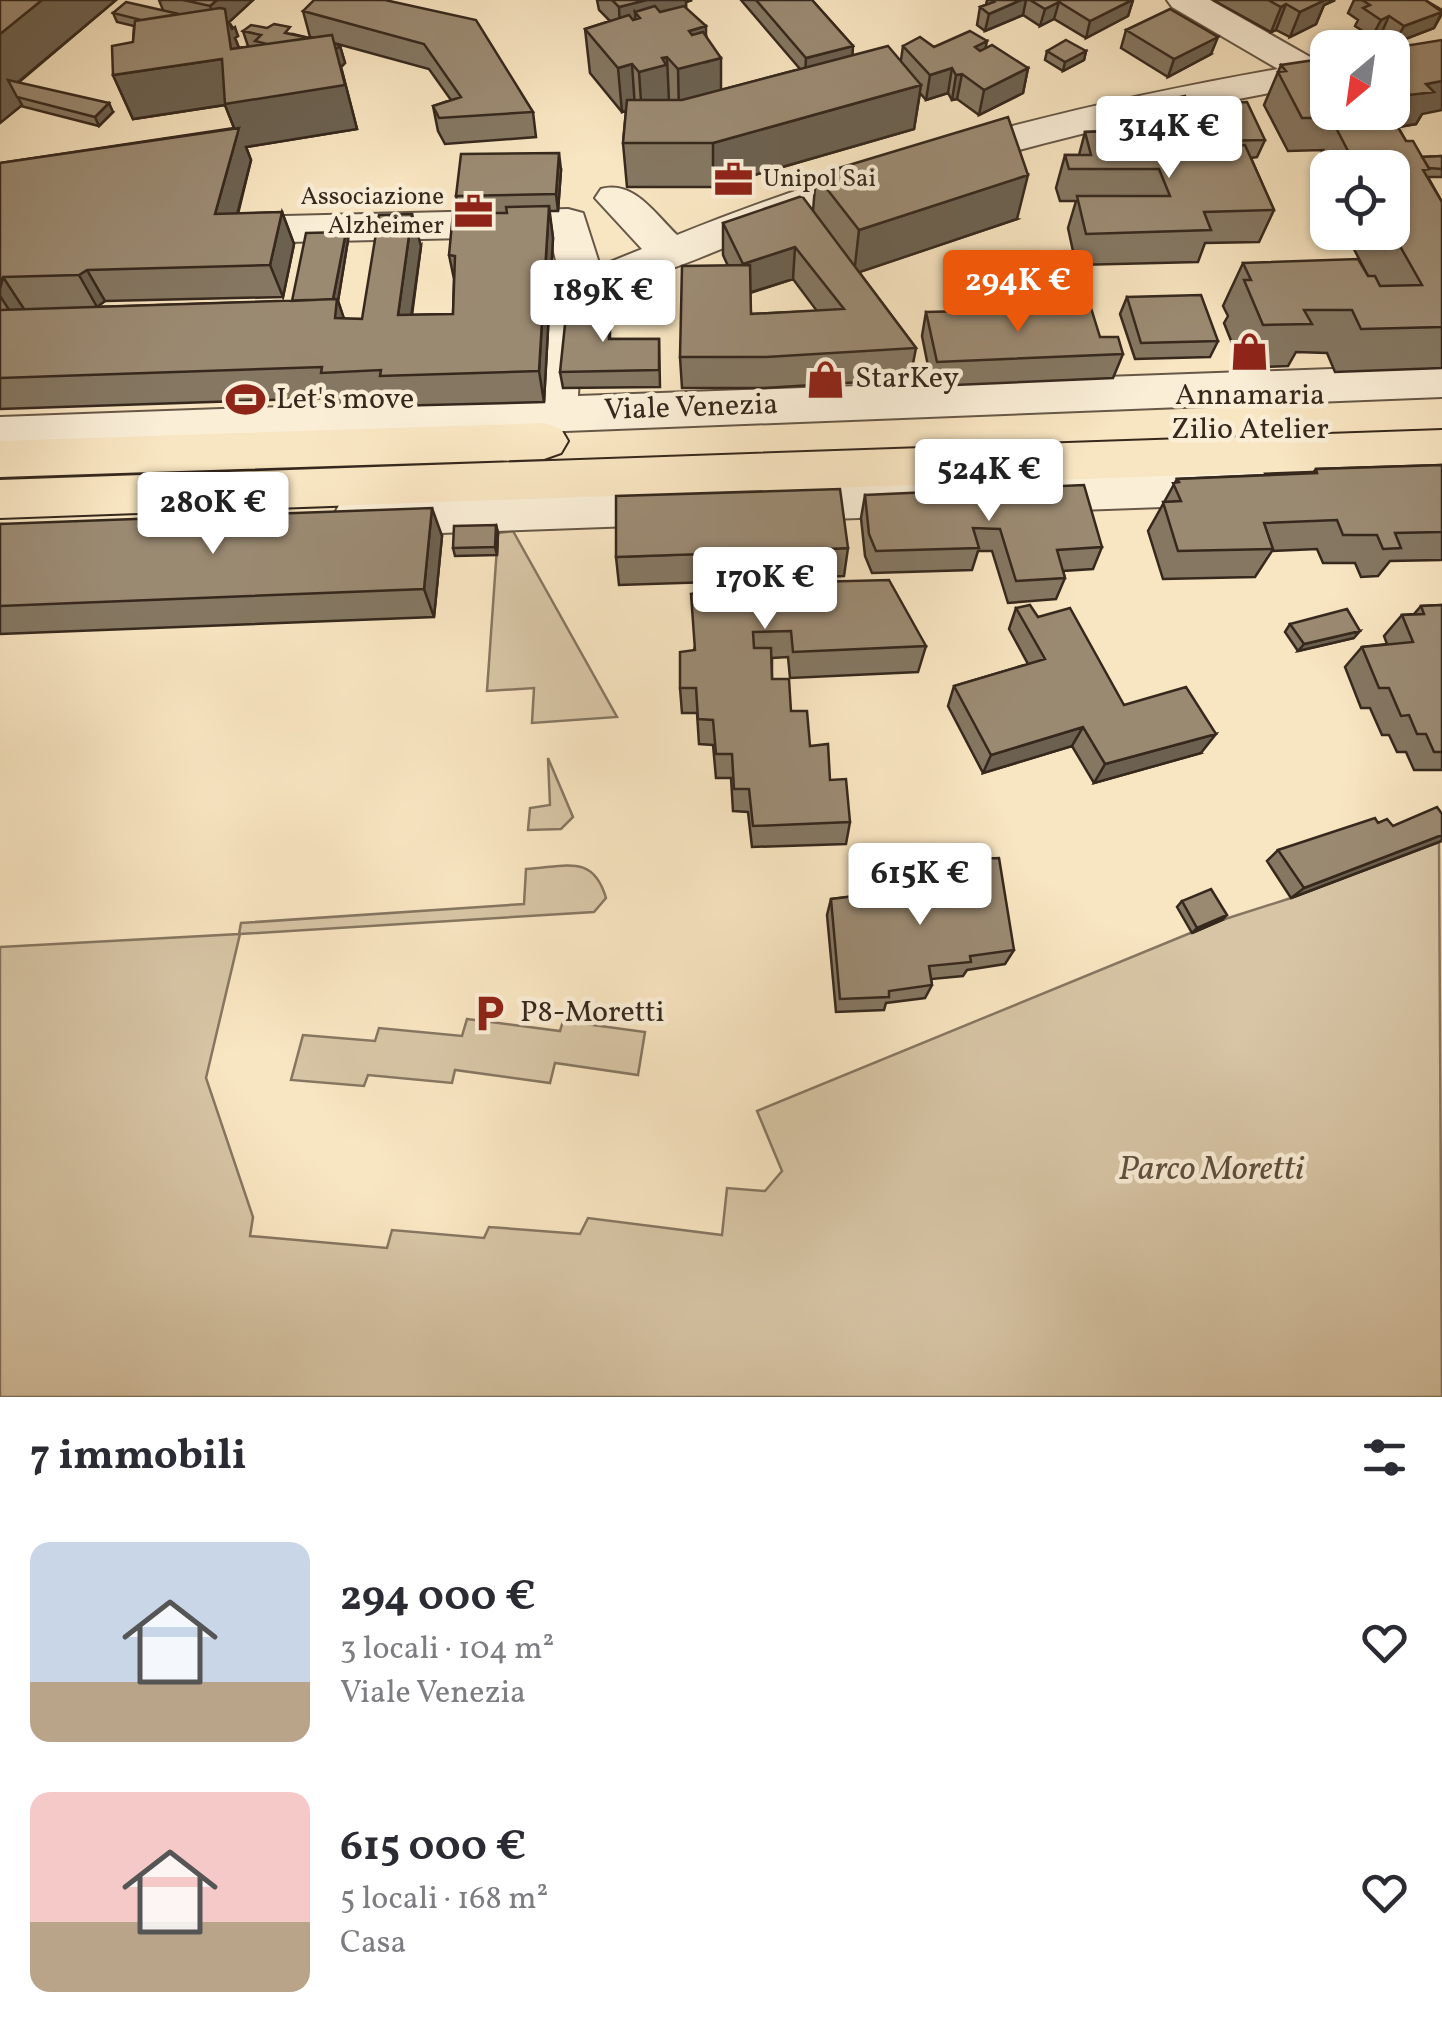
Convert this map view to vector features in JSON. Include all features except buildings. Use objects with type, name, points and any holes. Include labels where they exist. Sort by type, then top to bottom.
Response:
[{"type":"main road","name":"Viale Venezia","points":[[0,459],[1442,412]]},
{"type":"main road","points":[[0,498],[1442,448]]},
{"type":"street","points":[[1184,0],[1310,67]]},
{"type":"street","points":[[554,413],[558,318],[564,306],[585,292],[670,253],[862,183],[1016,137],[1310,74]]},
{"type":"street","points":[[615,198],[670,253]]},
{"type":"street","points":[[243,230],[568,222],[585,292]]},
{"type":"street","points":[[376,275],[383,225]]},
{"type":"street","name":"Viale Venezia","points":[[0,435],[357,412],[554,413],[1442,381]]},
{"type":"street","points":[[0,532],[1442,478]]},
{"type":"green space","points":[[513,531],[617,717],[532,723],[534,688],[487,691],[498,533]]},
{"type":"green space","points":[[548,758],[573,817],[561,829],[528,830],[530,808],[550,805]]},
{"type":"green space","name":"Parco Moretti","points":[[1439,842],[1442,1397],[0,1397],[0,947],[239,934],[241,923],[524,904],[526,869],[565,865],[585,869],[594,874],[606,898],[594,912],[240,934],[206,1078],[253,1217],[250,1236],[387,1248],[392,1230],[484,1238],[489,1227],[580,1234],[588,1218],[722,1235],[727,1188],[765,1191],[782,1171],[757,1111],[1222,920]]},
{"type":"green space","points":[[467,1019],[560,1031],[563,1021],[645,1032],[638,1075],[555,1063],[550,1083],[455,1070],[452,1083],[368,1075],[364,1086],[291,1080],[303,1035],[375,1041],[379,1028],[462,1036]]},
{"type":"place","name":"Unipol Sai","points":[[733,179]]},
{"type":"place","name":"Associazione Alzheimer","points":[[474,211]]},
{"type":"place","name":"Annamaria Zilio Atelier","points":[[1250,352]]},
{"type":"place","name":"StarKey","points":[[825,379]]},
{"type":"place","name":"Let's move","points":[[246,400]]},
{"type":"place","name":"P8-Moretti","points":[[490,1013]]}]
